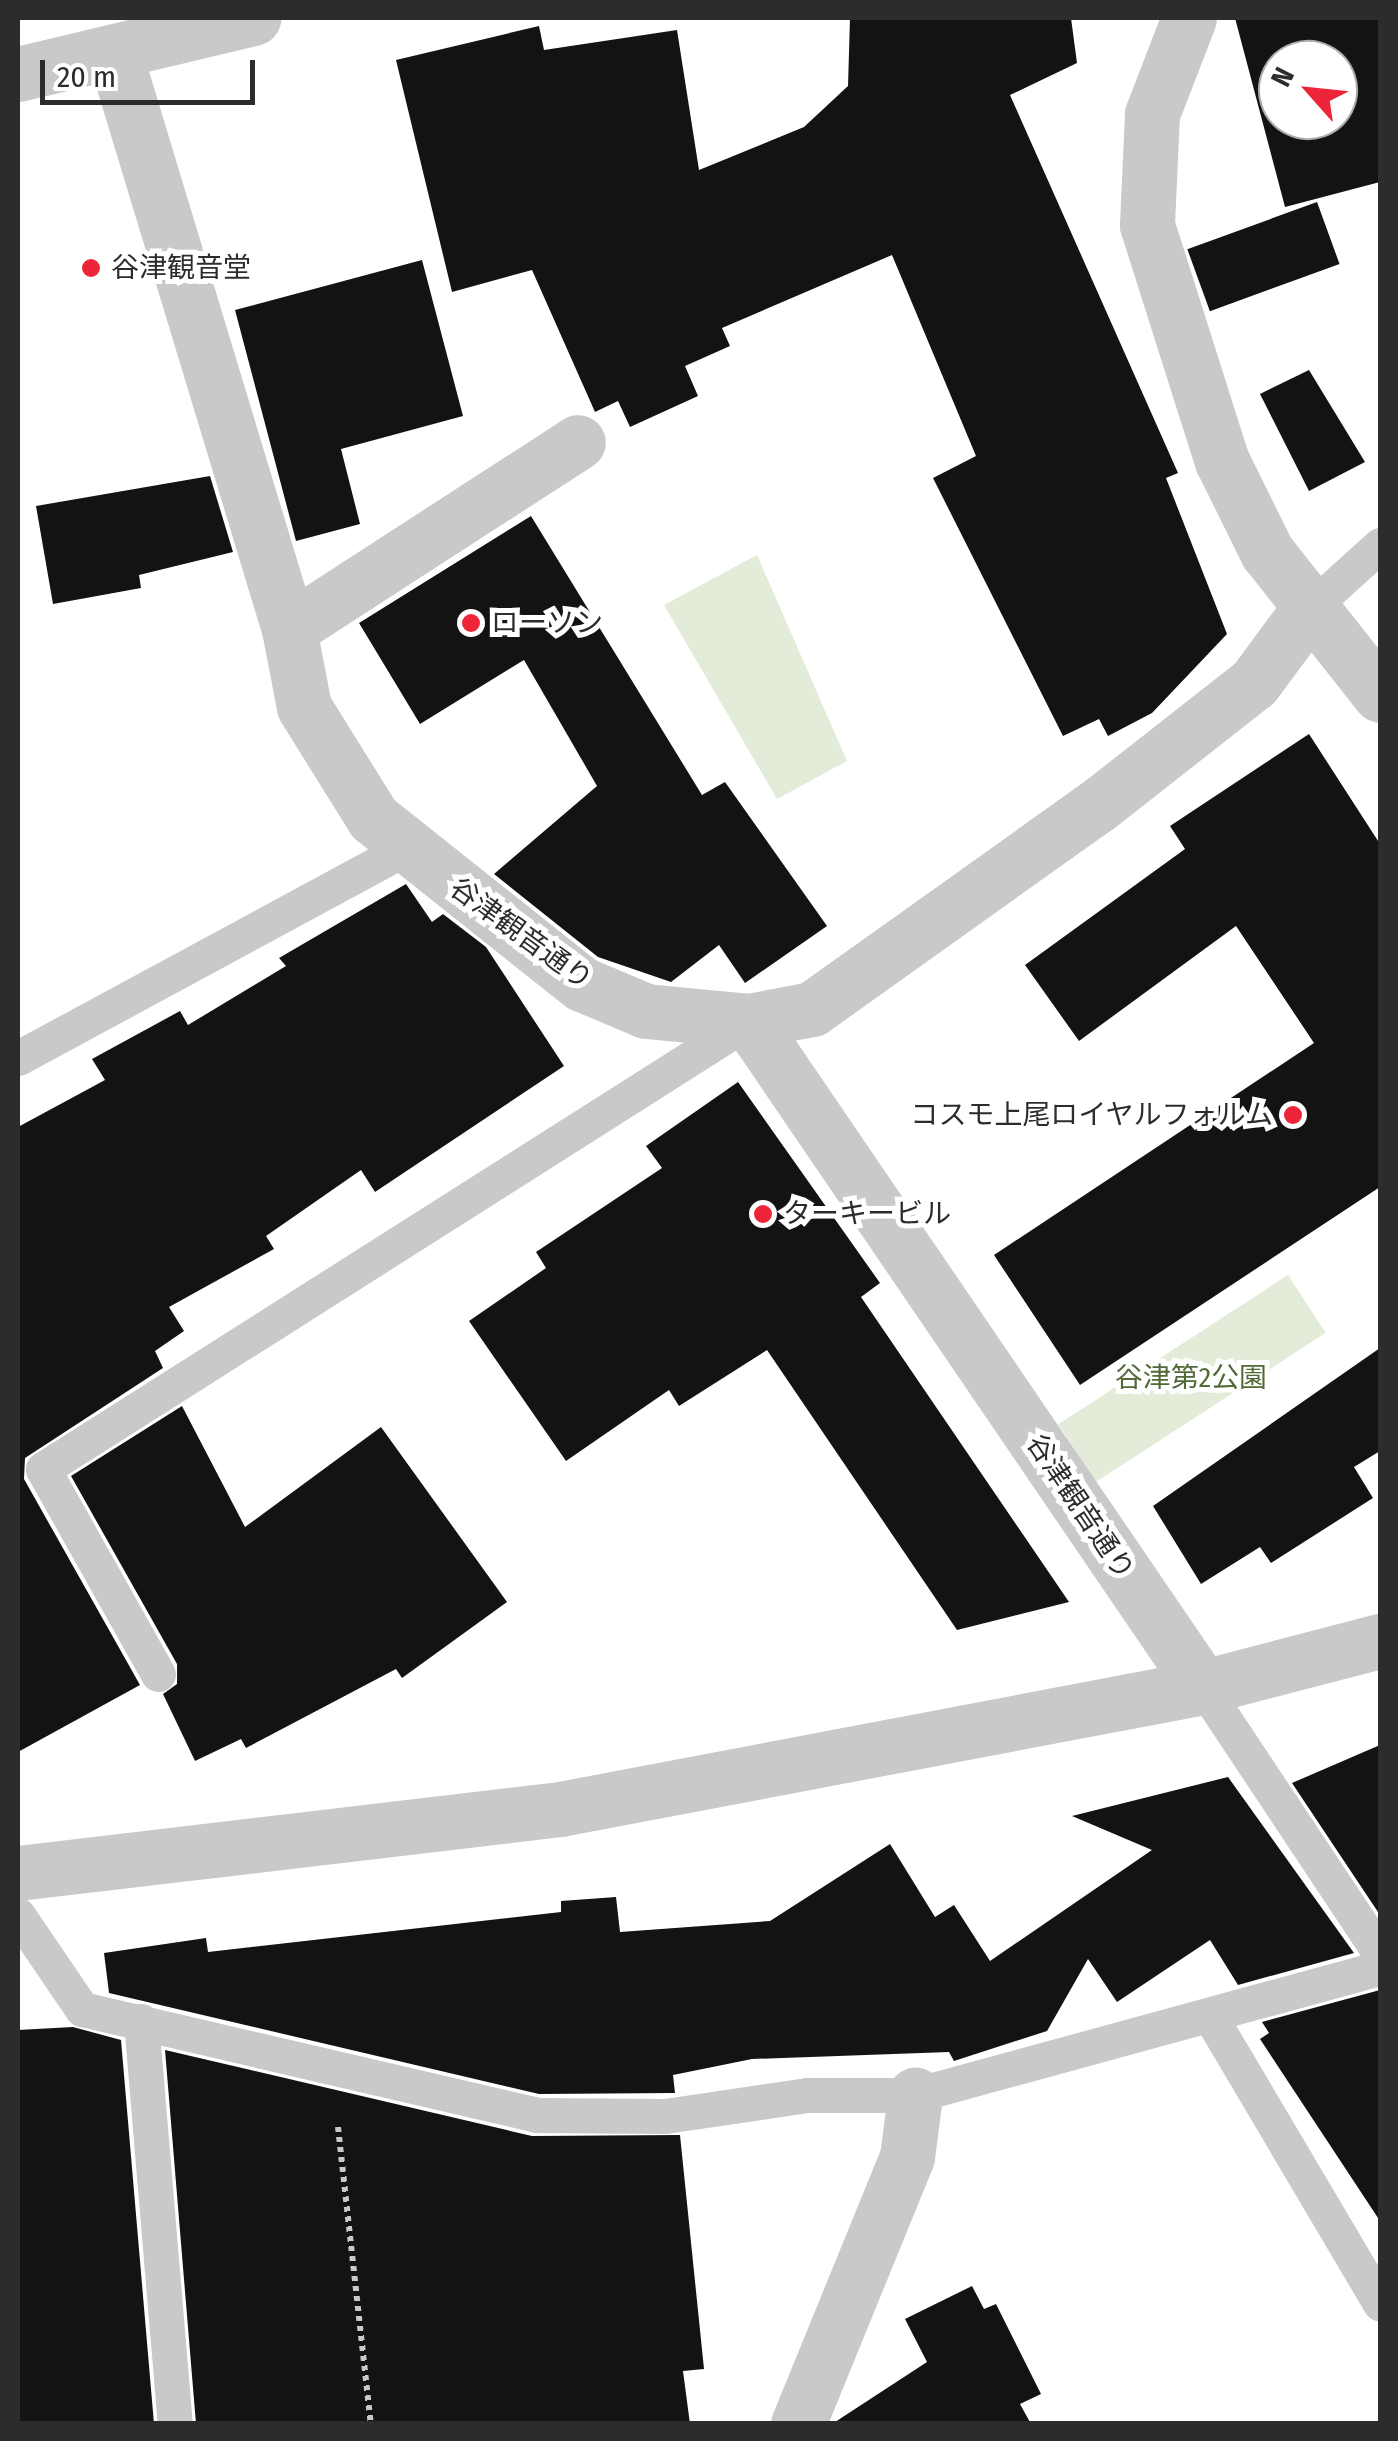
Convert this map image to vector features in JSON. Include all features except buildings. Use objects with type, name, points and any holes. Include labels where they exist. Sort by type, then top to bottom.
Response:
[{"type":"street","points":[[18,74],[115,55],[170,28],[253,18]]},
{"type":"street","points":[[1189,18],[1152,114],[1148,225],[1222,461],[1308,610],[1380,695]]},
{"type":"street","name":"谷津観音通り","points":[[115,55],[289,629],[304,707],[373,818],[404,849],[582,984],[646,1010],[749,1021],[1203,1687]]},
{"type":"street","points":[[289,629],[578,442]]},
{"type":"street","points":[[749,1021],[812,1010],[1098,806],[1254,682],[1308,610]]},
{"type":"street","points":[[18,1873],[560,1809],[1203,1687],[1380,1642]]},
{"type":"street","points":[[798,2424],[907,2157],[916,2095]]},
{"type":"lane","points":[[1308,610],[1380,545]]},
{"type":"lane","points":[[18,1058],[404,849]]},
{"type":"lane","points":[[158,1674],[43,1469],[749,1021]]},
{"type":"lane","points":[[18,1914],[82,2009],[536,2115],[665,2116],[807,2095],[916,2095],[1379,1968],[1203,1687]]},
{"type":"lane","points":[[1210,2016],[1380,2303]]},
{"type":"lane","points":[[141,2021],[175,2424]]},
{"type":"path","points":[[336,2067],[372,2424]]},
{"type":"green space","points":[[757,555],[847,761],[777,799],[664,605]]},
{"type":"green space","name":"谷津第2公園","points":[[1288,1275],[1326,1333],[1096,1482],[1058,1424]]},
{"type":"place","name":"谷津観音堂","points":[[91,268]]},
{"type":"place","name":"ローソン","points":[[471,623]]},
{"type":"place","name":"コスモ上尾ロイヤルフォルム","points":[[1293,1115]]},
{"type":"place","name":"ターキービル","points":[[763,1214]]}]
